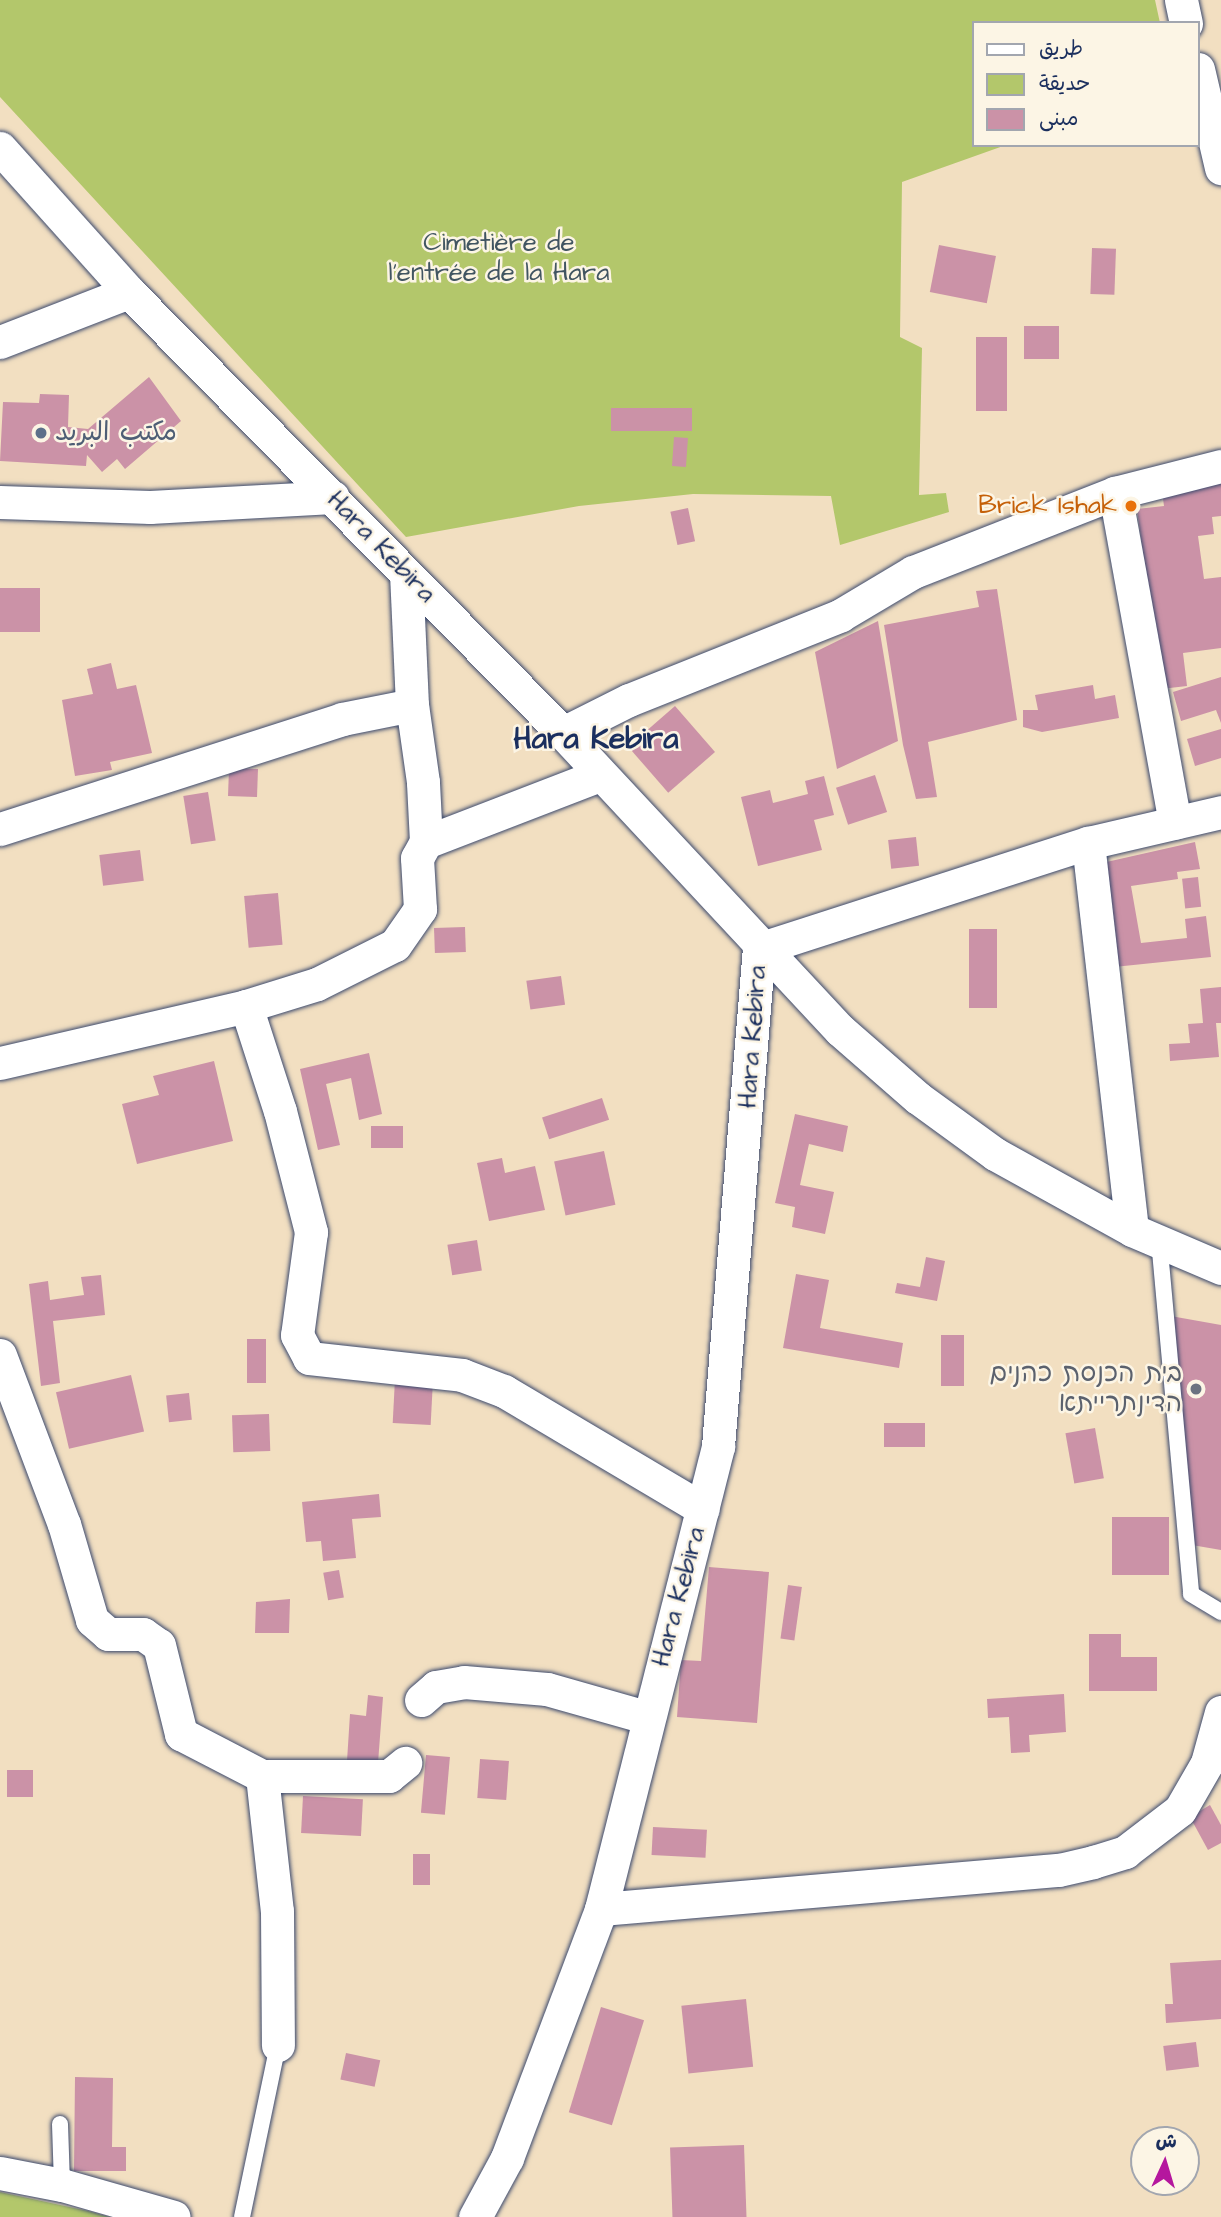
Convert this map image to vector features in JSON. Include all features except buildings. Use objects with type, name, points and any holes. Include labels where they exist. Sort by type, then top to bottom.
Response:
[{"type":"street","points":[[1181,0],[1186,21]]},
{"type":"street","points":[[1200,78],[1221,168]]},
{"type":"street","name":"Hara Kebira","points":[[0,148],[129,292],[563,733],[759,949],[839,1030],[918,1098],[995,1154],[1146,1235],[1221,1268]]},
{"type":"street","points":[[0,342],[129,292]]},
{"type":"street","points":[[563,733],[640,695],[841,615],[913,572],[1115,493],[1221,466]]},
{"type":"street","points":[[1115,493],[1175,823]]},
{"type":"street","points":[[0,502],[149,507],[333,497]]},
{"type":"street","points":[[0,1063],[246,1006],[317,984],[395,945],[420,909],[417,858],[426,842],[423,782],[412,705],[406,575]]},
{"type":"street","points":[[0,829],[342,719],[412,705]]},
{"type":"street","points":[[426,842],[600,775]]},
{"type":"street","points":[[759,949],[1088,843],[1221,812]]},
{"type":"street","points":[[1088,843],[1146,1235]]},
{"type":"street","name":"Hara Kebira","points":[[475,2217],[507,2158],[601,1909],[646,1717],[703,1508],[719,1432],[759,949]]},
{"type":"street","points":[[246,1006],[280,1111],[311,1232],[297,1335],[309,1358],[462,1375],[503,1391],[703,1508]]},
{"type":"street","points":[[0,1355],[64,1524],[92,1620],[108,1634],[143,1634],[159,1645],[181,1734],[262,1776],[389,1776],[405,1763]]},
{"type":"street","points":[[421,1700],[436,1687],[464,1682],[547,1689],[646,1717]]},
{"type":"street","points":[[601,1909],[1059,1870],[1125,1852],[1180,1810],[1207,1763],[1221,1712]]},
{"type":"street","points":[[262,1776],[277,1912],[278,2045]]},
{"type":"street","points":[[0,2173],[62,2185],[174,2217]]},
{"type":"lane","points":[[1146,1235],[1191,1594],[1221,1612]]},
{"type":"lane","points":[[242,2217],[278,2045]]},
{"type":"lane","points":[[60,2124],[62,2185]]},
{"type":"green space","name":"Cimetière de l'entrée de la Hara","points":[[0,0],[1155,0],[1160,21],[972,21],[972,147],[1000,147],[902,182],[900,337],[922,348],[919,495],[946,493],[949,512],[840,545],[831,496],[693,494],[579,506],[406,537],[0,97]]},
{"type":"green space","points":[[0,2192],[88,2211],[110,2217],[0,2217]]},
{"type":"place","name":"مكتب البريد","points":[[41,433]]},
{"type":"place","name":"Brick Ishak","points":[[1131,506]]},
{"type":"place","name":"בית הכנסת כהנים הדינתרייתא","points":[[1196,1389]]},
{"type":"district","name":"Hara Kebira","points":[[596,739]]}]
